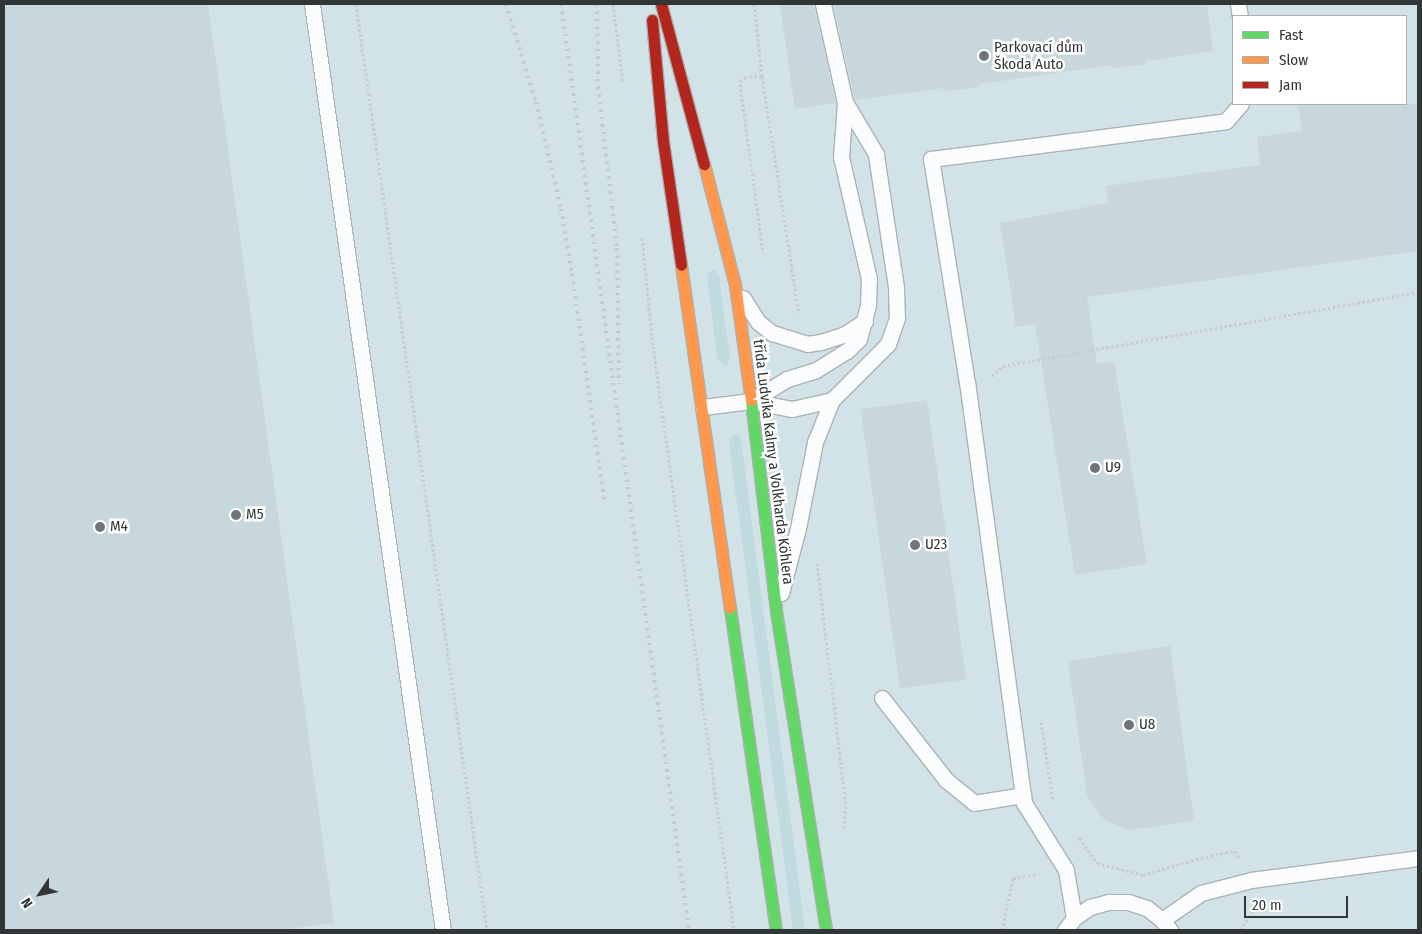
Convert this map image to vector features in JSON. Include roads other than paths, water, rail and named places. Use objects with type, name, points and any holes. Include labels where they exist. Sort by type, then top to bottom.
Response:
[{"type":"street","points":[[650,4],[664,141],[776,930]]},
{"type":"street","name":"třída Ludvíka Kalmy a Volkharda Köhlera","points":[[661,4],[735,285],[752,401],[776,611],[826,930]]},
{"type":"lane","points":[[312,4],[444,930]]},
{"type":"lane","points":[[752,401],[787,379],[816,370],[847,351],[859,339],[865,321],[870,278],[841,157],[844,102],[823,4]]},
{"type":"lane","points":[[776,611],[798,528],[815,442],[832,400],[888,344],[897,318],[896,288],[876,154],[844,102]]},
{"type":"lane","points":[[1070,924],[1066,870],[1024,802],[967,383],[931,159],[1226,121],[1240,105]]},
{"type":"lane","points":[[735,285],[758,322],[772,333],[791,340],[807,344],[821,342],[843,335],[865,321]]},
{"type":"lane","points":[[703,408],[752,401],[792,409],[832,400]]},
{"type":"lane","points":[[882,698],[946,780],[974,803],[1023,795]]},
{"type":"lane","points":[[1070,924],[1090,907],[1109,902],[1128,902],[1147,908],[1166,925],[1201,894],[1251,880],[1418,858]]},
{"type":"railway","points":[[506,4],[536,102],[561,209],[604,500]]},
{"type":"railway","points":[[561,4],[689,930]]},
{"type":"railway","points":[[597,4],[598,87],[617,248],[619,384]]},
{"type":"place","name":"Parkovací dům Škoda Auto","points":[[984,56]]},
{"type":"place","name":"U9","points":[[1095,468]]},
{"type":"place","name":"M5","points":[[236,515]]},
{"type":"place","name":"M4","points":[[100,527]]},
{"type":"place","name":"U23","points":[[915,545]]},
{"type":"place","name":"U8","points":[[1129,725]]}]
